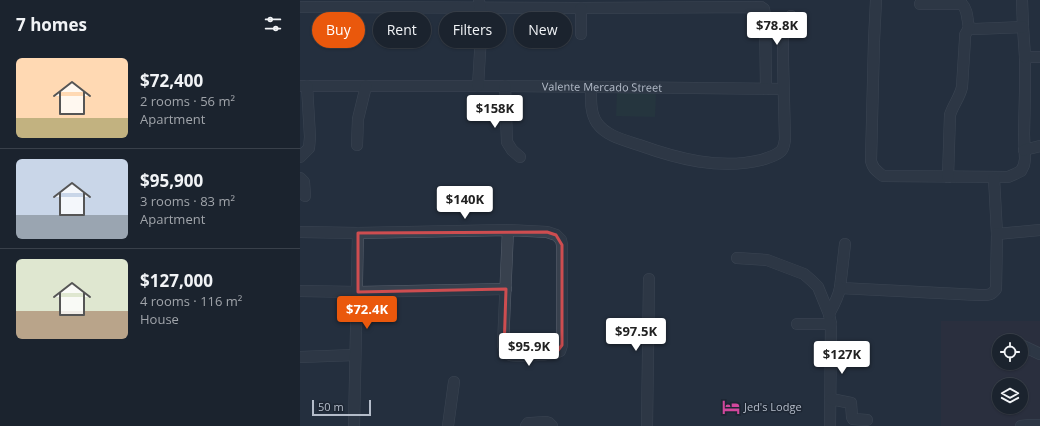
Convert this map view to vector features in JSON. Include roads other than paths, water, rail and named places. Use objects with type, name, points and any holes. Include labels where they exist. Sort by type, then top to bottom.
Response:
[{"type":"street","points":[[876,0],[874,41],[873,167],[883,176],[994,178],[1008,177],[1021,171],[1025,159],[1025,57],[1022,27],[1022,0]]},
{"type":"street","points":[[478,86],[482,19],[479,4]]},
{"type":"street","points":[[300,6],[479,4],[581,8],[758,7],[764,9],[765,14],[766,89]]},
{"type":"street","points":[[920,4],[962,4],[966,8],[970,28],[964,39],[961,93],[950,115],[948,177]]},
{"type":"street","points":[[581,8],[581,34]]},
{"type":"street","points":[[590,87],[591,105],[596,122],[603,130],[612,135],[667,155],[704,163],[723,164],[754,161],[766,158],[780,152],[784,147],[783,37],[785,25],[791,16]]},
{"type":"street","points":[[970,28],[1022,27]]},
{"type":"street","points":[[1025,57],[1040,57]]},
{"type":"street","points":[[300,157],[308,148],[310,137],[303,86]]},
{"type":"street","name":"Valente Mercado Street","points":[[303,86],[505,86],[783,89]]},
{"type":"street","points":[[357,146],[358,119],[366,86]]},
{"type":"street","points":[[505,86],[507,142],[512,150],[520,156]]},
{"type":"street","points":[[1024,150],[1040,146]]},
{"type":"street","points":[[300,178],[304,182],[305,196]]},
{"type":"street","points":[[840,288],[979,295],[988,295],[993,293],[997,284],[997,234],[994,178]]},
{"type":"street","points":[[300,232],[358,233],[508,230],[547,232],[556,234],[561,240],[562,245],[562,345],[560,351],[556,353],[515,356],[504,351],[508,230]]},
{"type":"street","points":[[997,234],[1040,230]]},
{"type":"street","points":[[354,426],[358,292],[358,233]]},
{"type":"street","points":[[830,319],[839,296],[845,244]]},
{"type":"street","points":[[737,258],[767,260],[804,274],[818,287],[830,319],[830,426]]},
{"type":"street","points":[[647,426],[649,279]]},
{"type":"street","points":[[300,291],[358,292],[506,289]]},
{"type":"street","points":[[797,324],[830,319]]},
{"type":"street","points":[[1028,348],[1040,354]]},
{"type":"street","points":[[300,357],[355,355]]},
{"type":"street","points":[[448,426],[454,382]]},
{"type":"street","points":[[831,399],[851,403],[853,419],[868,420]]},
{"type":"street","points":[[526,426],[531,422],[546,422],[552,426]]},
{"type":"street","points":[[1021,426],[1040,425]]},
{"type":"place","name":"Jed's Lodge","points":[[731,407]]}]
